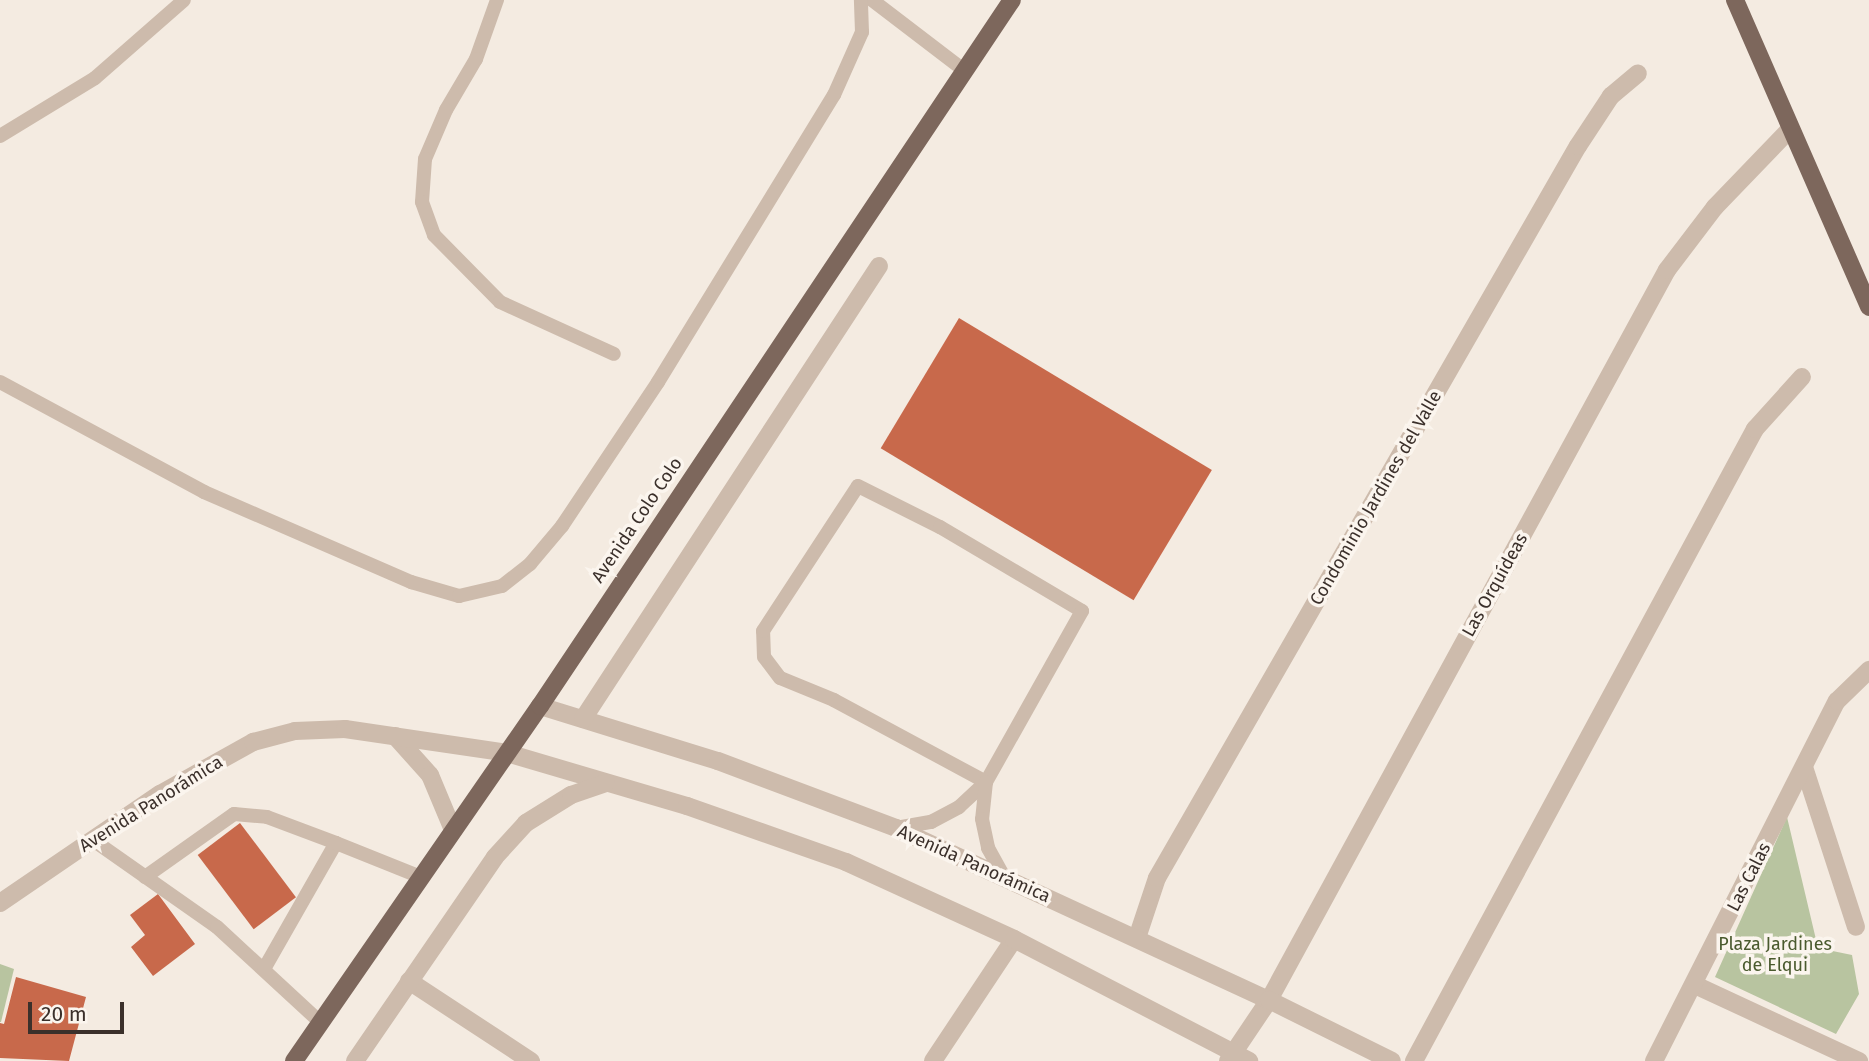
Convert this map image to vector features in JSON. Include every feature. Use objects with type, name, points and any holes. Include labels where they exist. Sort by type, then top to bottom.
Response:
[{"type":"main road","name":"Avenida Colo Colo","points":[[294,1061],[540,706],[1012,0]]},
{"type":"main road","points":[[1735,0],[1869,307]]},
{"type":"street","name":"Condominio Jardines del Valle","points":[[1137,938],[1157,878],[1572,158],[1611,96],[1638,73]]},
{"type":"street","name":"Las Orquídeas","points":[[1237,1058],[1667,270],[1715,207],[1790,129]]},
{"type":"street","points":[[583,719],[878,266]]},
{"type":"street","points":[[1415,1061],[1755,429],[1802,377]]},
{"type":"street","name":"Las Calas","points":[[1654,1061],[1695,985],[1837,701],[1869,670]]},
{"type":"street","name":"Avenida Panorámica","points":[[540,706],[718,761],[896,828],[1269,999],[1392,1061]]},
{"type":"street","name":"Avenida Panorámica","points":[[0,903],[160,794],[253,742],[295,731],[332,729],[395,736],[507,753],[699,810],[846,862],[1014,939],[1237,1058]]},
{"type":"street","points":[[395,736],[430,775],[453,830]]},
{"type":"street","points":[[1804,767],[1856,927]]},
{"type":"street","points":[[355,1061],[495,857],[526,823],[571,795],[606,783]]},
{"type":"street","points":[[933,1061],[1014,939]]},
{"type":"street","points":[[409,981],[531,1061]]},
{"type":"street","points":[[1695,985],[1859,1061]]},
{"type":"lane","points":[[0,136],[95,78],[184,0]]},
{"type":"lane","points":[[497,0],[475,59],[446,110],[425,159],[422,202],[434,235],[500,302],[614,354]]},
{"type":"lane","points":[[0,382],[204,492],[411,582],[459,596],[502,586],[530,564],[562,526],[658,382],[834,95],[862,32],[861,0]]},
{"type":"lane","points":[[872,0],[965,71]]},
{"type":"lane","points":[[896,828],[931,822],[959,807],[986,782],[1082,611],[940,527],[858,486],[763,631],[764,657],[780,678],[834,700],[986,782]]},
{"type":"lane","points":[[986,782],[982,819],[988,848],[1004,877]]},
{"type":"lane","points":[[145,877],[234,814],[267,817],[421,877]]},
{"type":"lane","points":[[93,840],[217,928],[320,1022]]},
{"type":"lane","points":[[264,969],[336,843]]},
{"type":"green space","name":"Plaza Jardines de Elqui","points":[[1787,817],[1818,948],[1852,955],[1859,994],[1836,1034],[1715,977]]},
{"type":"green space","points":[[0,964],[14,969],[1,1022],[0,1022]]},
{"type":"building","points":[[959,318],[1212,470],[1134,600],[881,448]]},
{"type":"building","points":[[240,823],[296,897],[254,929],[198,855]]},
{"type":"building","points":[[158,894],[195,944],[153,976],[131,947],[145,935],[130,915]]},
{"type":"building","points":[[16,977],[86,997],[69,1061],[0,1058],[0,1023],[4,1024]]}]
